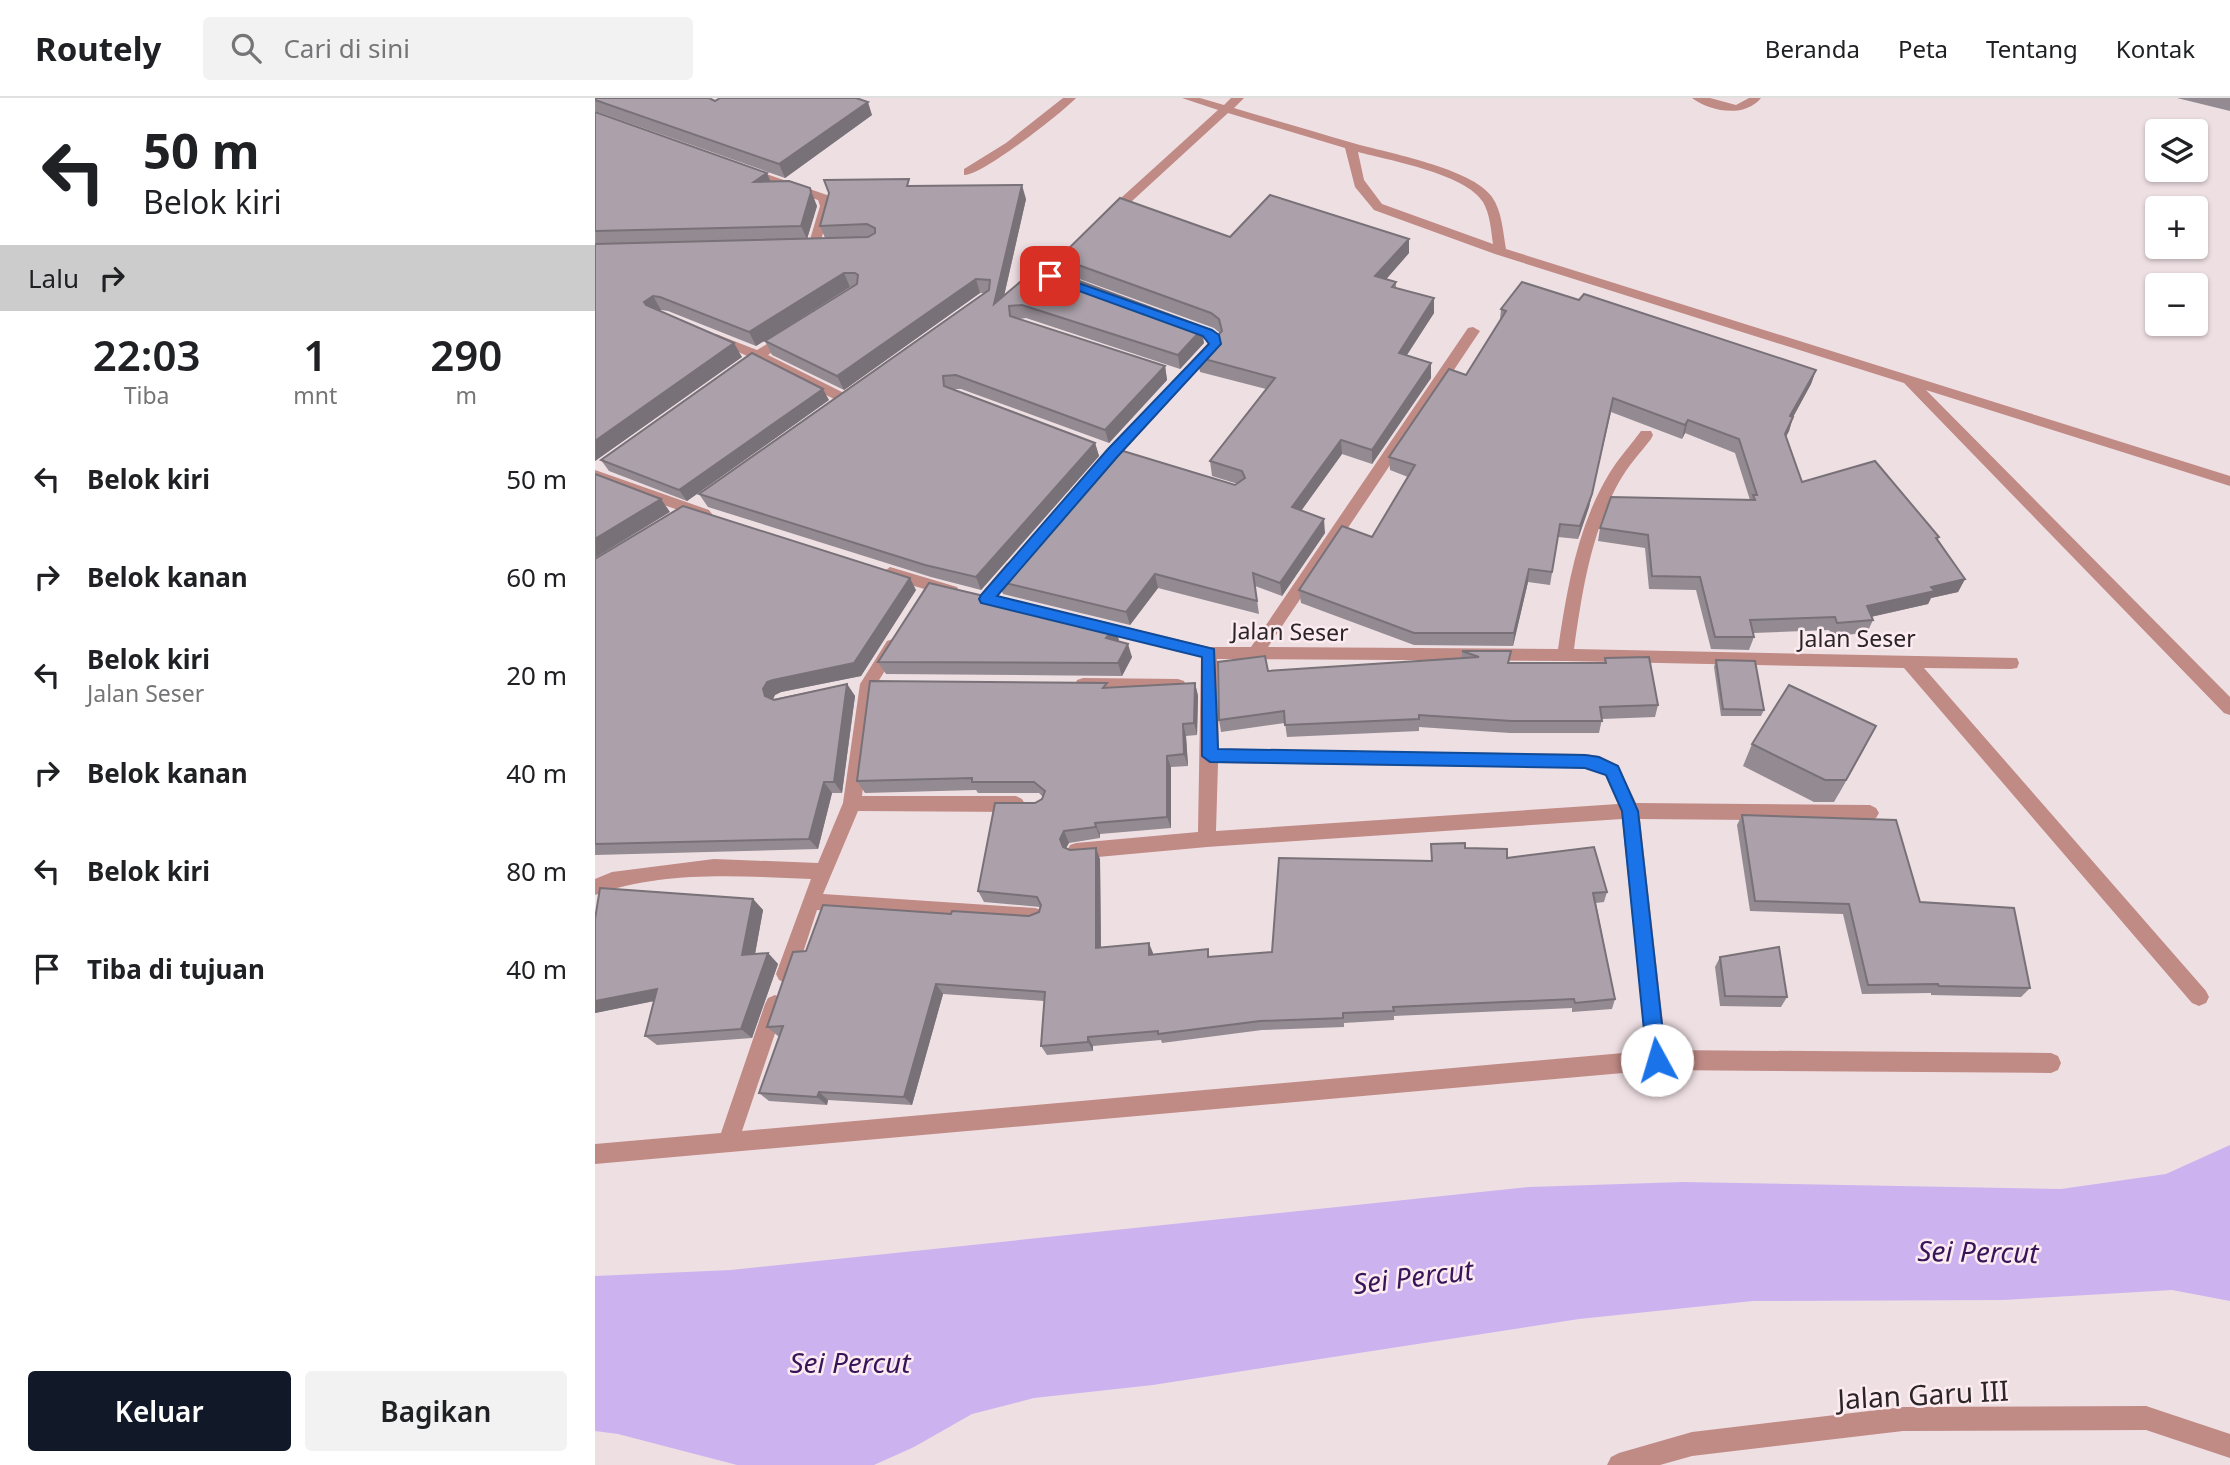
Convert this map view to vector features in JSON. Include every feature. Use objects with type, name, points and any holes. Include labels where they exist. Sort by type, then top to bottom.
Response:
[{"type":"street","points":[[968,172],[1010,145],[1070,98]]},
{"type":"street","points":[[1188,98],[1469,182],[1485,196],[1493,211],[1500,251]]},
{"type":"street","points":[[1110,215],[1238,98]]},
{"type":"street","points":[[1698,98],[1734,109],[1743,108],[1755,98]]},
{"type":"street","points":[[1351,146],[1356,179],[1363,193],[1378,207],[1500,251],[2230,481]]},
{"type":"street","points":[[733,166],[823,198],[826,206],[813,246]]},
{"type":"street","points":[[1084,290],[1050,276],[1085,239]]},
{"type":"street","points":[[1095,474],[1179,376],[1215,344],[1215,338],[1171,320]]},
{"type":"street","points":[[725,378],[801,327]]},
{"type":"street","points":[[698,331],[757,355],[843,398]]},
{"type":"street","points":[[1254,654],[1473,331]]},
{"type":"street","points":[[1910,382],[2230,708]]},
{"type":"street","points":[[1565,655],[1579,569],[1594,522],[1611,482],[1646,435]]},
{"type":"street","points":[[599,470],[715,518]]},
{"type":"street","points":[[879,570],[926,591],[981,598],[1022,557]]},
{"type":"street","name":"Jalan Seser","points":[[1078,621],[1209,653],[1565,655],[2011,663]]},
{"type":"street","points":[[728,1143],[811,901],[852,803],[868,685],[902,630]]},
{"type":"street","points":[[1207,839],[1210,756],[1209,653]]},
{"type":"street","points":[[1909,661],[2199,997]]},
{"type":"street","points":[[1073,685],[1209,686]]},
{"type":"street","points":[[1210,756],[1599,763],[1612,770],[1630,811],[1657,1060]]},
{"type":"street","points":[[852,803],[1039,804]]},
{"type":"street","points":[[1076,851],[1207,839],[1630,811],[1870,813]]},
{"type":"street","points":[[595,887],[612,880],[714,867],[823,871]]},
{"type":"street","points":[[811,901],[1035,916]]},
{"type":"street","points":[[595,1154],[1657,1060],[2051,1063]]},
{"type":"street","name":"Jalan Garu III","points":[[1619,1465],[1692,1444],[1903,1419],[2146,1418],[2230,1446]]},
{"type":"water","name":"Sei Percut","points":[[2230,1145],[2230,1301],[2172,1290],[2003,1300],[1753,1301],[1579,1319],[1153,1385],[1034,1398],[972,1414],[914,1447],[874,1465],[737,1465],[618,1434],[595,1431],[595,1276],[731,1270],[1529,1187],[1683,1182],[2061,1189],[2166,1174]]},
{"type":"building","points":[[595,98],[709,98],[715,101],[720,98],[856,98],[868,102],[779,164]]},
{"type":"building","points":[[595,112],[767,173],[754,182],[789,181],[810,188],[801,226],[595,231]]},
{"type":"building","points":[[909,179],[907,186],[1022,185],[994,304],[1039,266],[1198,325],[1202,329],[1178,355],[1022,305],[1009,306],[1010,316],[1165,366],[1105,430],[956,375],[943,376],[944,386],[1095,443],[976,577],[925,565],[699,494],[989,290],[990,280],[976,279],[837,376],[765,341],[857,284],[858,275],[855,273],[844,273],[749,332],[653,296],[644,302],[646,305],[734,343],[595,441],[595,244],[868,237],[875,233],[875,228],[867,224],[820,226],[829,193],[824,180]]},
{"type":"building","points":[[1270,195],[1409,239],[1375,276],[1396,282],[1392,287],[1434,298],[1399,353],[1431,363],[1372,450],[1341,440],[1292,507],[1324,519],[1280,583],[1253,573],[1257,601],[1155,574],[1126,612],[997,581],[1113,448],[1235,485],[1245,478],[1242,471],[1210,461],[1275,378],[1197,357],[1222,331],[1219,319],[1211,313],[1059,258],[1120,198],[1230,237]]},
{"type":"building","points":[[1522,282],[1579,300],[1584,294],[1816,370],[1790,416],[1793,417],[1785,434],[1802,482],[1875,461],[1939,537],[1936,538],[1965,579],[1931,587],[1935,591],[1867,606],[1873,620],[1837,623],[1835,617],[1750,620],[1754,637],[1715,637],[1700,577],[1652,576],[1648,535],[1600,528],[1611,497],[1755,500],[1753,495],[1757,495],[1739,439],[1688,420],[1685,425],[1613,398],[1592,494],[1580,526],[1560,524],[1552,572],[1529,569],[1514,633],[1414,633],[1299,590],[1342,526],[1372,537],[1415,465],[1389,457],[1449,369],[1466,375],[1506,311],[1501,309]]},
{"type":"building","points":[[752,353],[823,389],[679,490],[601,460]]},
{"type":"building","points":[[595,474],[661,499],[595,539]]},
{"type":"building","points":[[683,506],[910,578],[854,663],[773,680],[767,682],[763,689],[765,696],[774,700],[847,684],[834,782],[824,782],[809,839],[595,844],[595,559]]},
{"type":"building","points":[[929,583],[1115,627],[1106,638],[1128,644],[1118,663],[878,662]]},
{"type":"building","points":[[1462,651],[1511,651],[1508,663],[1606,663],[1605,658],[1649,657],[1658,705],[1600,707],[1602,721],[1512,721],[1419,715],[1419,719],[1285,725],[1284,711],[1219,720],[1218,662],[1265,656],[1268,671],[1479,657]]},
{"type":"building","points":[[1716,660],[1755,661],[1764,710],[1723,709]]},
{"type":"building","points":[[870,681],[1107,683],[1103,688],[1195,683],[1194,723],[1183,724],[1184,754],[1167,756],[1167,817],[1095,823],[1096,827],[1064,831],[1060,839],[1063,847],[1070,850],[1096,848],[1096,948],[1149,943],[1149,955],[1208,949],[1208,957],[1272,952],[1279,858],[1432,861],[1431,844],[1465,843],[1465,848],[1507,849],[1507,858],[1594,847],[1607,892],[1593,893],[1615,999],[1575,1003],[1574,999],[1393,1007],[1394,1011],[1343,1013],[1343,1018],[1260,1021],[1158,1034],[1158,1031],[1088,1037],[1088,1042],[1041,1046],[1045,992],[936,984],[904,1097],[819,1092],[817,1097],[759,1093],[783,1026],[767,1027],[793,952],[806,951],[823,905],[951,914],[952,911],[1029,916],[1039,912],[1041,905],[1037,897],[978,891],[995,803],[1035,803],[1042,799],[1045,791],[1034,782],[972,782],[972,778],[857,781]]},
{"type":"building","points":[[1789,685],[1876,726],[1846,780],[1825,780],[1752,744]]},
{"type":"building","points":[[1742,815],[1896,820],[1920,902],[2014,908],[2030,988],[1938,984],[1868,985],[1849,904],[1755,901]]},
{"type":"building","points":[[600,888],[753,899],[742,955],[768,953],[741,1029],[645,1036],[657,989],[595,1001],[595,919]]},
{"type":"building","points":[[1779,947],[1787,997],[1725,996],[1720,957]]},
{"type":"route","points":[[1050,276],[1060,282],[1207,333],[1215,338],[1215,344],[1113,453],[986,599],[1209,653],[1210,756],[1585,761],[1599,763],[1612,770],[1630,811],[1657,1060]]}]
